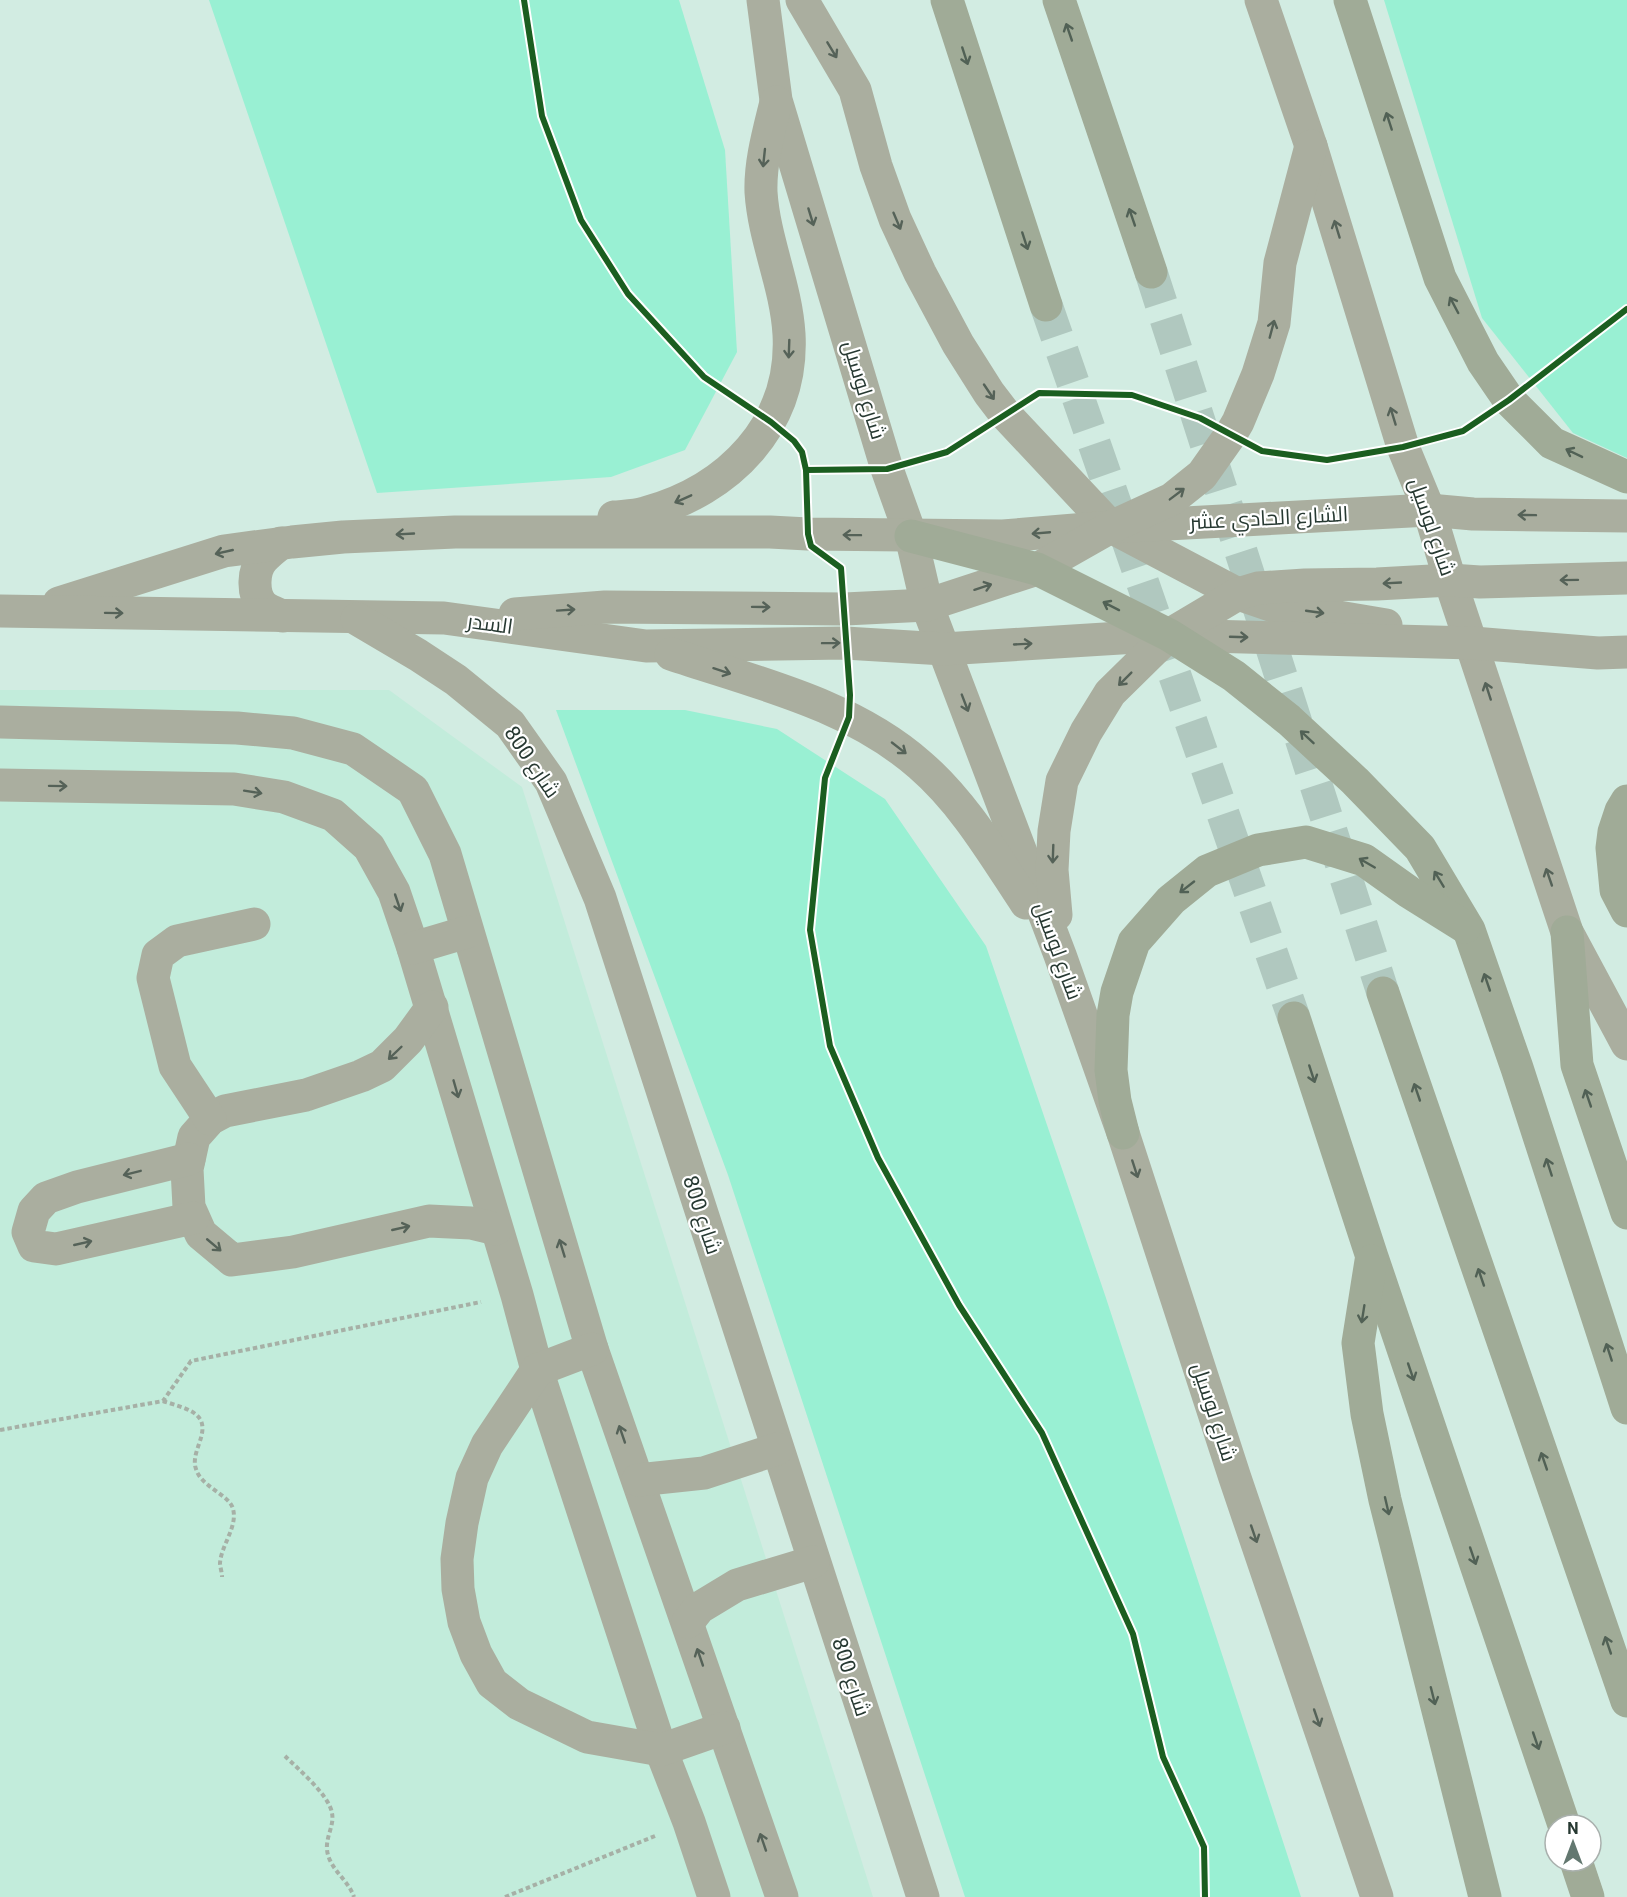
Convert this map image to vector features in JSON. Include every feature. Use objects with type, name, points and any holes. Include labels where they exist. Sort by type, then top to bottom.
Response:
[{"type":"highway","points":[[947,0],[1046,305]]},
{"type":"highway","points":[[1059,0],[1151,272]]},
{"type":"highway","points":[[1350,0],[1440,279],[1483,362],[1509,400],[1552,443],[1627,477]]},
{"type":"highway","points":[[911,536],[1037,569],[1169,635],[1234,676],[1289,720],[1355,780],[1420,848],[1469,930],[1521,1080],[1627,1408]]},
{"type":"highway","points":[[1627,801],[1614,832],[1612,848],[1616,890],[1627,911]]},
{"type":"highway","points":[[1123,1133],[1115,1101],[1111,1070],[1113,1015],[1117,992],[1134,942],[1171,900],[1207,871],[1258,850],[1306,842],[1364,860],[1469,930]]},
{"type":"highway","points":[[1568,932],[1577,1065],[1627,1213]]},
{"type":"highway","points":[[1383,993],[1627,1701]]},
{"type":"highway","points":[[1294,1018],[1372,1257],[1560,1813]]},
{"type":"highway","points":[[1372,1257],[1358,1342],[1367,1414],[1393,1533],[1485,1897]]},
{"type":"highway","points":[[1580,1873],[1588,1897]]},
{"type":"street","name":"شارع لوسيل","points":[[763,0],[777,100],[887,469],[911,536],[927,605],[1060,956],[1123,1133],[1239,1490],[1377,1897]]},
{"type":"street","points":[[802,0],[855,90],[876,166],[895,219],[920,273],[958,344],[1005,414],[1111,527],[1238,594],[1273,606],[1338,616],[1473,644]]},
{"type":"street","name":"شارع لوسيل","points":[[1261,0],[1311,146],[1403,447],[1429,510],[1450,580],[1568,932],[1627,1044]]},
{"type":"street","points":[[455,532],[644,514],[686,498],[716,481],[745,457],[771,422],[788,377],[789,334],[783,290],[767,234],[761,190],[766,141],[777,100]]},
{"type":"street","points":[[444,618],[605,608],[845,609],[927,605],[1037,569],[1111,527],[1172,499],[1202,475],[1238,422],[1258,374],[1274,323],[1280,263],[1311,146]]},
{"type":"street","name":"الشارع الحادي عشر","points":[[911,536],[1003,536],[1111,527],[1429,510],[1473,514],[1627,516]]},
{"type":"street","name":"السدر","points":[[35,611],[224,551],[343,537],[455,532],[770,532],[911,536]]},
{"type":"street","points":[[281,543],[263,558],[257,567],[255,581],[256,594],[261,604],[283,616]]},
{"type":"street","points":[[1060,956],[1052,870],[1054,831],[1062,780],[1086,732],[1110,693],[1169,635],[1238,594],[1258,588],[1450,580],[1480,582],[1627,578]]},
{"type":"street","name":"السدر","points":[[0,611],[444,618],[646,646],[845,643],[944,649]]},
{"type":"street","name":"شارع 800","points":[[356,618],[456,680],[510,724],[551,782],[600,898],[923,1897]]},
{"type":"street","points":[[944,649],[1169,635],[1473,644],[1598,653],[1627,652]]},
{"type":"street","points":[[646,646],[824,705],[887,738],[921,765],[948,793],[983,837],[1060,956]]},
{"type":"street","points":[[0,722],[237,728],[293,733],[353,749],[413,790],[445,854],[592,1349],[782,1897]]},
{"type":"street","points":[[0,785],[234,789],[284,797],[333,815],[369,848],[394,892],[413,948],[517,1294],[537,1370],[661,1750],[689,1822],[714,1897]]},
{"type":"street","points":[[210,1119],[175,1066],[153,978],[158,955],[177,941],[254,924]]},
{"type":"street","points":[[413,948],[467,932]]},
{"type":"street","points":[[432,1007],[408,1040],[382,1066],[361,1076],[306,1095],[225,1111],[210,1119],[194,1137],[187,1169],[189,1207],[201,1234],[232,1260],[293,1252],[429,1221],[471,1223],[496,1229]]},
{"type":"street","points":[[189,1159],[77,1186],[46,1198],[34,1210],[28,1232],[34,1246],[56,1249],[193,1218]]},
{"type":"street","points":[[592,1349],[537,1370],[487,1445],[472,1478],[457,1559],[458,1589],[464,1622],[476,1654],[492,1683],[519,1704],[587,1737],[661,1750],[724,1728]]},
{"type":"street","points":[[638,1480],[704,1473],[777,1449]]},
{"type":"street","points":[[688,1622],[699,1608],[737,1585],[813,1562]]},
{"type":"path","points":[[163,1401],[191,1361],[517,1294]]},
{"type":"path","points":[[0,1430],[163,1401],[195,1413],[201,1420],[202,1430],[195,1456],[195,1469],[217,1493],[230,1501],[234,1510],[220,1562],[222,1577]]},
{"type":"path","points":[[285,1755],[327,1802],[333,1814],[326,1841],[328,1857],[351,1889],[354,1897]]},
{"type":"path","points":[[505,1897],[689,1822]]},
{"type":"shaded area","points":[[0,690],[389,690],[522,787],[873,1897],[0,1897]]},
{"type":"green space","points":[[209,0],[679,0],[725,150],[737,352],[685,450],[611,477],[377,493]]},
{"type":"green space","points":[[1384,0],[1627,0],[1627,458],[1573,433],[1482,318]]},
{"type":"green space","points":[[556,710],[685,710],[777,729],[885,799],[986,946],[1106,1298],[1301,1897],[965,1897],[728,1175]]},
{"type":"tunnel","points":[[1151,272],[1383,993]]},
{"type":"tunnel","points":[[1046,305],[1294,1018]]},
{"type":"cycle path","points":[[524,0],[542,116],[581,220],[628,294],[704,377],[771,422],[794,441],[802,452],[806,470],[887,469],[947,452],[1039,393],[1132,395],[1200,418],[1262,451],[1327,460],[1403,447],[1463,431],[1509,400],[1627,309]]},
{"type":"cycle path","points":[[806,470],[808,534],[811,546],[841,568],[850,695],[849,717],[825,778],[810,930],[830,1046],[878,1158],[959,1305],[1042,1433],[1133,1634],[1163,1757],[1204,1847],[1205,1897]]}]
